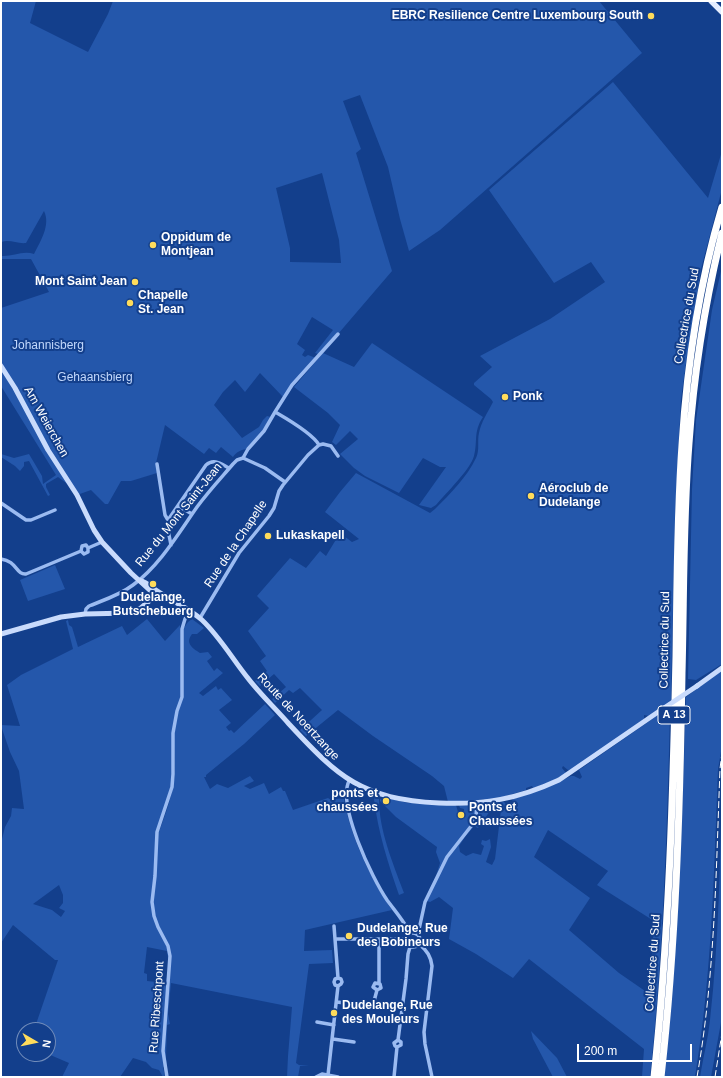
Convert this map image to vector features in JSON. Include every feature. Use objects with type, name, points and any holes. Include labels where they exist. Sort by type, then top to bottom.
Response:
[{"type":"highway","name":"Collectrice du Sud","points":[[654,1077],[664,968],[671,839],[682,444],[691,353],[698,311],[706,269],[722,207]]},
{"type":"highway","name":"Collectrice du Sud","points":[[661,1077],[671,965],[678,841],[689,444],[693,398],[704,317],[722,233]]},
{"type":"main road","points":[[711,1],[722,12]]},
{"type":"main road","name":"Am Weierchen","points":[[1,366],[16,388],[48,450],[73,488],[94,530],[102,542]]},
{"type":"main road","points":[[102,542],[139,580]]},
{"type":"main road","name":"Route de Noertzange","points":[[139,580],[153,587],[157,594],[164,595],[200,618],[217,636],[248,679],[328,764],[349,780],[375,793],[408,801],[477,803],[510,798],[548,785],[559,780],[722,668]]},
{"type":"main road","points":[[1,634],[55,619],[85,614],[129,613],[141,608],[157,594]]},
{"type":"street","name":"Rue du Mont Saint-Jean","points":[[85,614],[86,608],[89,606],[123,592],[139,580],[170,545],[192,514],[229,468],[237,460],[243,458],[248,449],[264,431],[302,372],[338,334]]},
{"type":"street","points":[[275,412],[292,422],[314,439],[319,445],[327,444],[331,446],[338,456]]},
{"type":"street","name":"Rue de la Chapelle","points":[[200,618],[239,553],[274,508],[279,491],[285,482],[313,449],[319,445]]},
{"type":"street","points":[[243,458],[265,468],[285,482]]},
{"type":"street","points":[[170,545],[167,526],[168,520],[209,462],[216,462],[229,468]]},
{"type":"street","points":[[157,464],[165,515],[168,520]]},
{"type":"street","points":[[1,503],[26,520],[31,520],[55,510]]},
{"type":"street","points":[[178,506],[192,514]]},
{"type":"street","points":[[1,559],[10,561],[22,574],[26,574],[80,551],[82,553],[86,553],[88,552],[88,548],[102,542]]},
{"type":"street","name":"Rue Ribeschpont","points":[[166,1075],[163,1051],[170,956],[168,946],[154,916],[152,902],[157,832],[172,786],[174,727],[177,711],[182,697],[182,629],[184,619],[189,611]]},
{"type":"street","points":[[349,780],[346,786],[346,801],[354,832],[380,888],[410,932]]},
{"type":"street","points":[[410,947],[415,947],[418,944],[420,939],[418,934],[425,902],[447,857],[472,825],[476,817],[477,803]]},
{"type":"street","points":[[328,1075],[338,986],[342,982],[341,979],[338,978],[334,926]]},
{"type":"street","points":[[410,932],[416,932],[418,934]]},
{"type":"street","points":[[405,940],[410,932]]},
{"type":"street","points":[[335,939],[405,940]]},
{"type":"street","points":[[337,1002],[370,1006],[373,1005],[376,990],[381,988],[379,983],[378,939]]},
{"type":"street","points":[[405,940],[410,947]]},
{"type":"street","points":[[418,944],[428,953],[432,966],[424,1032],[432,1077]]},
{"type":"street","points":[[394,1077],[398,1047],[395,1046],[394,1043],[398,1040],[410,947]]},
{"type":"street","points":[[317,1022],[334,1025]]},
{"type":"street","points":[[333,1039],[354,1042]]},
{"type":"street","points":[[316,1077],[320,1074],[338,1077]]},
{"type":"green space","points":[[1,1],[36,1],[30,23],[88,52],[108,14],[113,1],[599,1],[642,53],[440,230],[409,251],[388,167],[360,95],[343,101],[361,149],[356,153],[392,271],[338,334],[337,333],[318,354],[315,353],[333,330],[312,317],[297,344],[305,350],[302,355],[305,357],[308,355],[316,358],[284,398],[260,373],[245,392],[235,380],[223,392],[214,405],[242,438],[259,427],[267,416],[271,417],[257,440],[248,449],[239,451],[233,457],[221,447],[216,453],[209,448],[204,454],[165,425],[156,463],[157,473],[131,481],[121,481],[108,504],[105,504],[91,490],[77,495],[73,488],[58,477],[46,484],[50,495],[48,496],[29,461],[24,462],[24,466],[20,471],[1,457],[1,454],[14,458],[29,454],[42,476],[43,484],[56,475],[1,386],[1,308],[49,292],[31,259],[1,259],[1,256],[22,253],[34,254],[44,233],[46,216],[44,211],[26,243],[7,241],[1,242]],"holes":[[[322,173],[339,240],[341,263],[290,262],[290,248],[276,188]]]},
{"type":"green space","points":[[613,82],[708,198],[722,151],[722,189],[701,269],[681,399],[675,515],[671,700],[649,716],[644,715],[644,719],[573,769],[568,770],[563,766],[562,768],[566,773],[557,779],[533,788],[532,786],[526,788],[526,790],[485,801],[484,799],[479,801],[448,802],[444,786],[338,710],[306,736],[300,730],[322,710],[300,688],[293,693],[289,690],[275,703],[272,699],[286,687],[274,674],[260,686],[255,681],[267,671],[260,661],[266,656],[248,631],[269,608],[257,596],[290,558],[306,568],[320,551],[326,556],[340,533],[352,542],[359,539],[325,512],[356,473],[430,513],[435,509],[458,485],[476,458],[480,429],[493,402],[474,385],[474,383],[492,367],[480,356],[550,319],[605,282],[591,262],[554,283],[489,190]]},
{"type":"green space","points":[[722,267],[722,664],[696,680],[688,679],[692,489],[696,420],[712,310]]},
{"type":"green space","points":[[372,343],[483,417],[478,427],[472,462],[436,505],[431,508],[419,505],[446,467],[440,467],[423,458],[399,493],[365,476],[354,468],[340,454],[358,439],[350,431],[336,445],[332,442],[340,425],[328,413],[294,387],[323,353],[354,367]]},
{"type":"green space","points":[[55,565],[65,589],[28,601],[20,580]]},
{"type":"green space","points":[[147,619],[165,641],[180,625],[181,679],[183,629],[192,619],[204,628],[197,634],[192,634],[189,643],[200,653],[208,652],[212,657],[207,661],[214,671],[217,668],[223,673],[199,693],[203,696],[216,686],[218,690],[221,688],[232,700],[219,710],[231,723],[226,727],[229,731],[231,730],[234,733],[265,704],[275,715],[244,744],[206,775],[206,777],[204,777],[210,789],[217,784],[228,788],[250,776],[254,781],[244,786],[250,789],[264,783],[269,794],[281,787],[283,791],[285,791],[293,810],[328,798],[331,800],[344,799],[351,827],[362,857],[384,899],[392,910],[305,930],[304,951],[332,950],[333,963],[309,964],[296,1063],[299,1065],[309,1066],[300,1066],[298,1077],[287,1077],[292,1007],[171,983],[168,1014],[170,1024],[167,1025],[167,1066],[163,1067],[165,1077],[163,1077],[159,1070],[152,1068],[146,1062],[133,1058],[120,1077],[62,1077],[69,1063],[56,1057],[56,1022],[37,1022],[58,960],[55,960],[13,925],[1,943],[1,843],[5,827],[11,816],[12,808],[24,809],[19,771],[10,752],[1,726],[20,726],[7,685],[21,675],[73,649],[66,621],[68,620],[69,625],[72,627],[78,647],[122,626],[127,635]],"holes":[[[174,735],[175,770],[169,802],[159,832],[157,832],[171,786]],[[59,885],[63,895],[63,903],[59,908],[65,911],[61,917],[52,910],[33,904]],[[147,947],[167,951],[169,965],[166,983],[147,981],[147,974],[144,973]]]},
{"type":"green space","points":[[722,670],[722,746],[718,769],[709,962],[701,1039],[695,1077],[664,1077],[676,934],[686,697]]},
{"type":"green space","points":[[661,713],[670,713],[666,849],[661,941],[650,1077],[642,1077],[644,1049],[529,959],[513,978],[476,954],[449,939],[453,908],[439,897],[430,902],[427,901],[441,865],[436,876],[440,863],[436,852],[437,847],[396,817],[380,801],[380,799],[390,803],[391,799],[408,803],[456,805],[458,817],[464,817],[464,809],[460,808],[459,805],[473,806],[476,809],[475,814],[469,829],[457,847],[465,837],[459,846],[460,852],[466,856],[473,853],[481,855],[484,846],[481,844],[482,840],[486,841],[490,839],[491,847],[486,862],[492,865],[495,859],[501,810],[490,808],[490,811],[478,828],[474,826],[466,836],[476,822],[478,809],[481,805],[504,802],[506,804],[512,802],[513,799],[550,786],[571,776],[580,779],[582,777],[579,770]],"holes":[[[548,830],[608,871],[597,885],[654,921],[650,989],[648,993],[619,973],[569,930],[590,898],[534,857]]]},
{"type":"green space","points":[[722,782],[722,1017],[711,1077],[700,1077],[709,1027],[713,990],[719,901]]},
{"type":"green space","points":[[375,797],[379,799],[381,823],[384,835],[391,859],[404,893],[399,895],[381,835],[374,799]]},
{"type":"green space","points":[[531,1031],[557,1058],[567,1077],[553,1077],[533,1039]]},
{"type":"railway","points":[[697,1077],[708,1000],[711,962],[722,752]]},
{"type":"railway","points":[[715,1077],[722,1033]]},
{"type":"place","name":"EBRC Resilience Centre Luxembourg South","points":[[651,16]]},
{"type":"place","name":"Oppidum de Montjean","points":[[153,245]]},
{"type":"place","name":"Mont Saint Jean","points":[[135,282]]},
{"type":"place","name":"Chapelle St. Jean","points":[[130,303]]},
{"type":"place","name":"Ponk","points":[[505,397]]},
{"type":"place","name":"Aéroclub de Dudelange","points":[[531,496]]},
{"type":"place","name":"Lukaskapell","points":[[268,536]]},
{"type":"place","name":"Dudelange, Butschebuerg","points":[[153,584]]},
{"type":"place","name":"ponts et chaussées","points":[[386,801]]},
{"type":"place","name":"Ponts et Chaussées","points":[[461,815]]},
{"type":"place","name":"Dudelange, Rue des Bobineurs","points":[[349,936]]},
{"type":"place","name":"Dudelange, Rue des Mouleurs","points":[[334,1013]]},
{"type":"park label","name":"Johannisberg","points":[[48,346]]},
{"type":"park label","name":"Gehaansbierg","points":[[95,378]]}]
